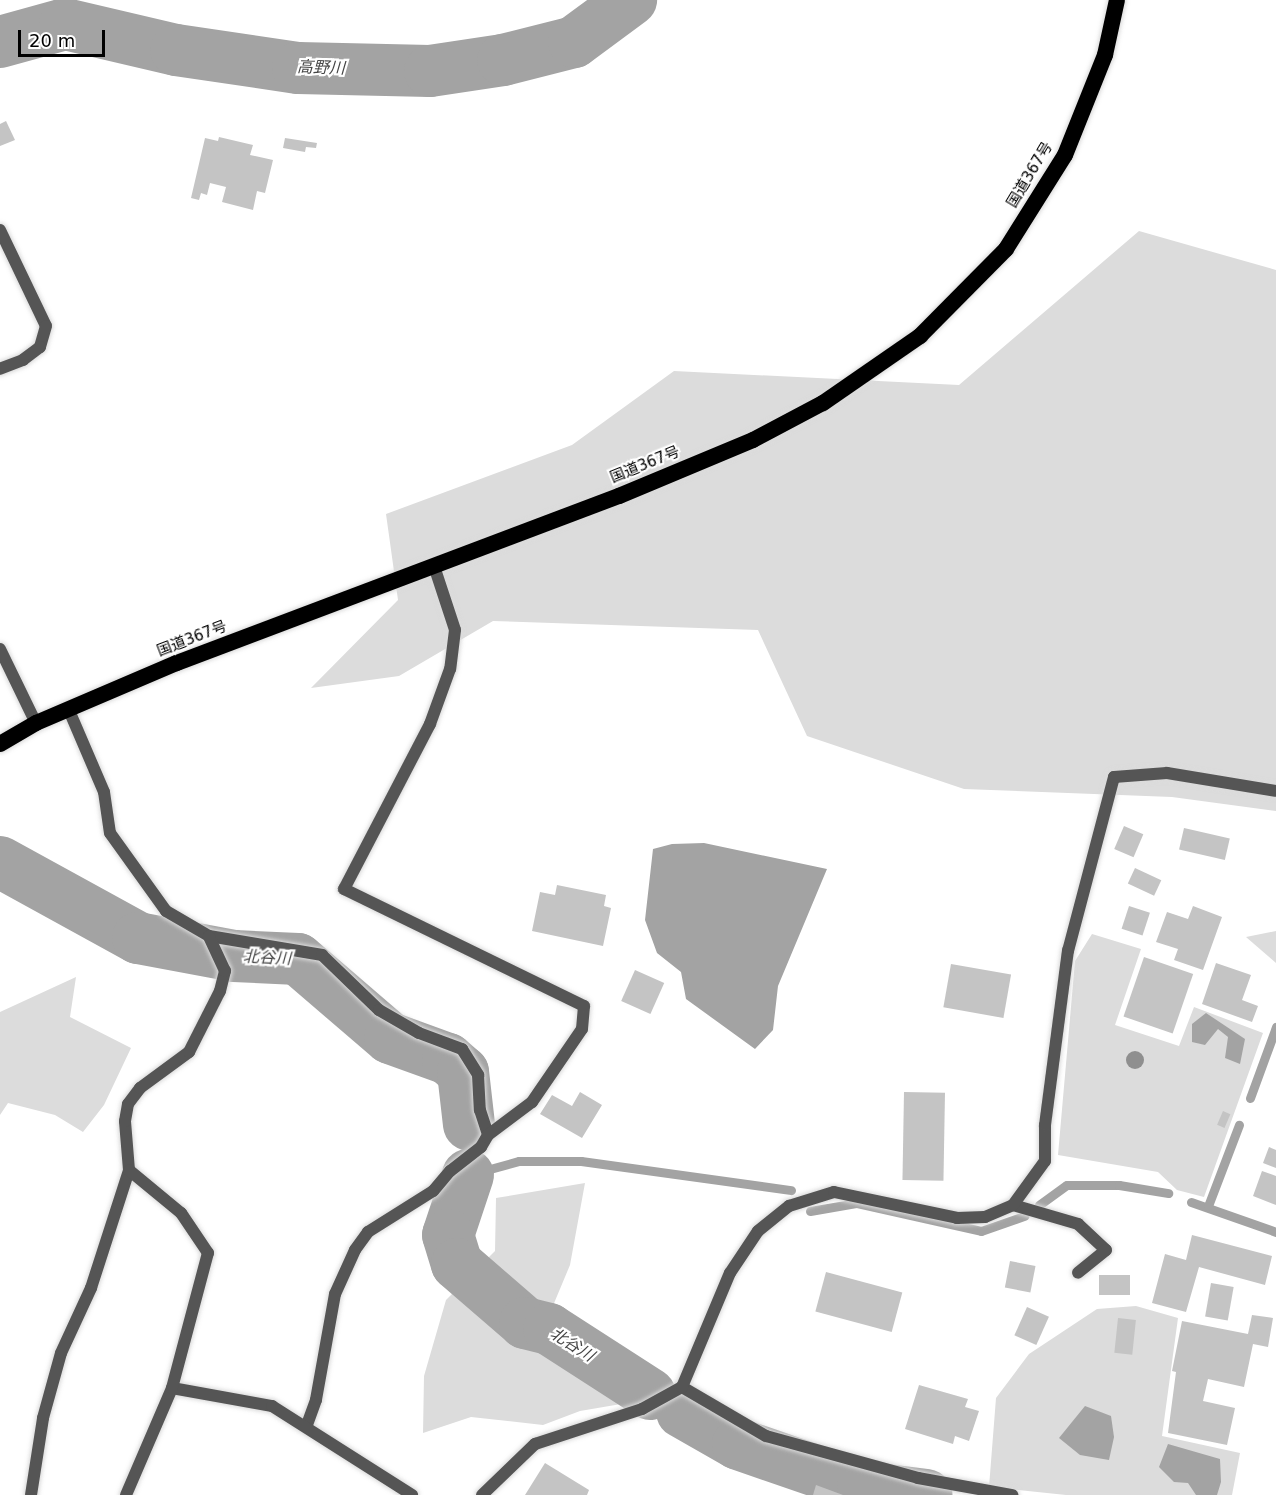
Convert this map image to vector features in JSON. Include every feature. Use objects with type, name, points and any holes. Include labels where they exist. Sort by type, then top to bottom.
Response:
[{"type":"highway","name":"国道367号","points":[[0,744],[68,708],[753,440],[823,403],[920,336],[1006,249],[1065,155],[1105,55],[1117,0]]},
{"type":"street","points":[[0,230],[46,326],[40,347],[23,360],[0,369]]},
{"type":"street","points":[[307,1425],[316,1400],[336,1294],[355,1250],[368,1232],[433,1191],[450,1171],[481,1147],[488,1135],[532,1102],[582,1029],[584,1006],[344,889],[430,724],[450,669],[455,630],[434,566]]},
{"type":"street","points":[[0,649],[36,723]]},
{"type":"street","points":[[68,708],[104,792],[110,833],[166,910],[209,936],[322,955],[379,1010],[419,1033],[462,1049],[478,1075],[480,1110],[488,1135]]},
{"type":"street","points":[[482,1495],[535,1444],[642,1409],[681,1388],[730,1273],[758,1231],[789,1206],[834,1192],[957,1218],[985,1217],[1013,1205],[1045,1161],[1045,1125],[1068,951],[1114,777],[1167,772],[1276,791]]},
{"type":"street","points":[[31,1495],[43,1418],[61,1353],[91,1288],[129,1170],[128,1104],[140,1088],[189,1052],[220,991],[225,971],[209,936]]},
{"type":"street","points":[[126,1495],[172,1388],[208,1253],[181,1213],[129,1170]]},
{"type":"street","points":[[1013,1205],[1078,1224],[1106,1250],[1078,1273]]},
{"type":"street","points":[[172,1388],[272,1406],[307,1425],[412,1495]]},
{"type":"street","points":[[681,1388],[766,1436],[918,1478],[1011,1495]]},
{"type":"shaded area","points":[[1139,231],[1276,270],[1276,811],[1172,797],[964,789],[807,736],[758,630],[493,621],[399,676],[311,688],[398,600],[386,514],[572,445],[674,371],[959,385]]},
{"type":"shaded area","points":[[704,843],[827,869],[778,986],[773,1030],[755,1049],[686,999],[681,972],[657,953],[645,920],[653,849],[672,844]]},
{"type":"shaded area","points":[[1276,931],[1276,963],[1246,937]]},
{"type":"shaded area","points":[[1092,934],[1141,949],[1115,1025],[1179,1046],[1194,1007],[1263,1033],[1204,1197],[1177,1190],[1158,1172],[1058,1155],[1075,961]]},
{"type":"shaded area","points":[[76,977],[70,1017],[131,1048],[104,1105],[83,1132],[55,1115],[8,1103],[0,1115],[0,1012]]},
{"type":"shaded area","points":[[1206,1013],[1245,1039],[1240,1064],[1225,1058],[1228,1037],[1218,1029],[1205,1045],[1192,1042],[1192,1024]]},
{"type":"shaded area","points":[[585,1183],[570,1265],[547,1320],[632,1392],[627,1403],[580,1411],[543,1425],[471,1417],[423,1433],[424,1376],[446,1300],[495,1251],[496,1198]]},
{"type":"shaded area","points":[[1136,1306],[1178,1318],[1162,1436],[1240,1453],[1232,1495],[1066,1495],[989,1487],[996,1398],[1029,1354],[1097,1309]]},
{"type":"shaded area","points":[[1085,1406],[1111,1416],[1114,1437],[1109,1460],[1080,1455],[1059,1438]]},
{"type":"shaded area","points":[[1168,1444],[1220,1459],[1221,1482],[1217,1495],[1196,1495],[1188,1483],[1174,1482],[1159,1467]]},
{"type":"building","points":[[6,121],[15,140],[0,146],[0,124]]},
{"type":"building","points":[[219,137],[253,145],[250,155],[273,160],[265,193],[257,191],[253,210],[222,202],[226,187],[210,183],[207,195],[201,193],[199,200],[191,198],[205,138],[218,141]]},
{"type":"building","points":[[285,138],[317,143],[316,148],[306,147],[305,152],[283,148]]},
{"type":"building","points":[[1124,826],[1143,834],[1134,857],[1114,849]]},
{"type":"building","points":[[1184,828],[1230,839],[1225,860],[1179,849]]},
{"type":"building","points":[[1135,868],[1161,880],[1154,896],[1128,883]]},
{"type":"building","points":[[557,885],[606,895],[604,906],[611,908],[603,946],[532,931],[540,892],[555,895]]},
{"type":"building","points":[[1129,906],[1150,913],[1143,936],[1122,929]]},
{"type":"building","points":[[1193,906],[1222,917],[1203,970],[1174,960],[1178,949],[1156,942],[1167,912],[1188,919]]},
{"type":"building","points":[[1144,957],[1193,974],[1173,1033],[1123,1017]]},
{"type":"building","points":[[1216,963],[1251,975],[1242,1000],[1258,1006],[1252,1022],[1202,1004]]},
{"type":"building","points":[[951,964],[1011,975],[1003,1018],[943,1007]]},
{"type":"building","points":[[635,970],[664,983],[650,1014],[621,1001]]},
{"type":"building","points":[[580,1092],[602,1105],[582,1138],[540,1114],[552,1095],[572,1106]]},
{"type":"building","points":[[904,1092],[945,1093],[943,1181],[902,1180]]},
{"type":"building","points":[[1223,1111],[1230,1114],[1225,1128],[1217,1125]]},
{"type":"building","points":[[1269,1147],[1276,1150],[1276,1168],[1263,1163]]},
{"type":"building","points":[[1262,1171],[1276,1176],[1276,1205],[1253,1196]]},
{"type":"building","points":[[1192,1235],[1272,1256],[1265,1285],[1199,1267],[1186,1312],[1152,1303],[1165,1254],[1186,1260]]},
{"type":"building","points":[[1010,1261],[1036,1266],[1030,1292],[1005,1288]]},
{"type":"building","points":[[826,1272],[902,1292],[892,1332],[815,1312]]},
{"type":"building","points":[[1099,1275],[1130,1275],[1130,1295],[1099,1295]]},
{"type":"building","points":[[1211,1283],[1234,1287],[1228,1320],[1205,1316]]},
{"type":"building","points":[[1027,1307],[1049,1317],[1036,1345],[1014,1335]]},
{"type":"building","points":[[1252,1315],[1273,1318],[1268,1347],[1253,1344],[1244,1387],[1208,1379],[1203,1401],[1235,1408],[1227,1445],[1168,1433],[1176,1372],[1172,1371],[1182,1321],[1248,1334]]},
{"type":"building","points":[[1118,1318],[1136,1320],[1132,1355],[1114,1353]]},
{"type":"building","points":[[919,1385],[968,1399],[965,1407],[979,1411],[969,1441],[955,1436],[953,1444],[905,1429]]},
{"type":"building","points":[[545,1463],[589,1490],[587,1495],[525,1495]]},
{"type":"building","points":[[816,1485],[843,1495],[813,1495]]},
{"type":"waterway","name":"高野川","points":[[0,42],[65,24],[176,50],[298,68],[430,71],[503,60],[574,42],[631,0]]},
{"type":"waterway","name":"北谷川","points":[[0,862],[138,938],[234,956],[298,959],[390,1038],[448,1059],[463,1072],[469,1125]]},
{"type":"waterway","points":[[1250,1098],[1276,1027]]},
{"type":"waterway","points":[[1208,1206],[1239,1125]]},
{"type":"waterway","points":[[468,1175],[519,1161],[581,1161],[791,1190]]},
{"type":"waterway","name":"北谷川","points":[[468,1175],[448,1235],[457,1264],[525,1323],[549,1329],[650,1394]]},
{"type":"waterway","points":[[1039,1205],[1067,1185],[1119,1185],[1168,1193]]},
{"type":"waterway","points":[[1191,1202],[1276,1232]]},
{"type":"waterway","points":[[810,1211],[857,1203],[981,1231],[1024,1216]]},
{"type":"waterway","name":"北谷川","points":[[682,1412],[738,1444],[863,1487],[926,1495]]}]
